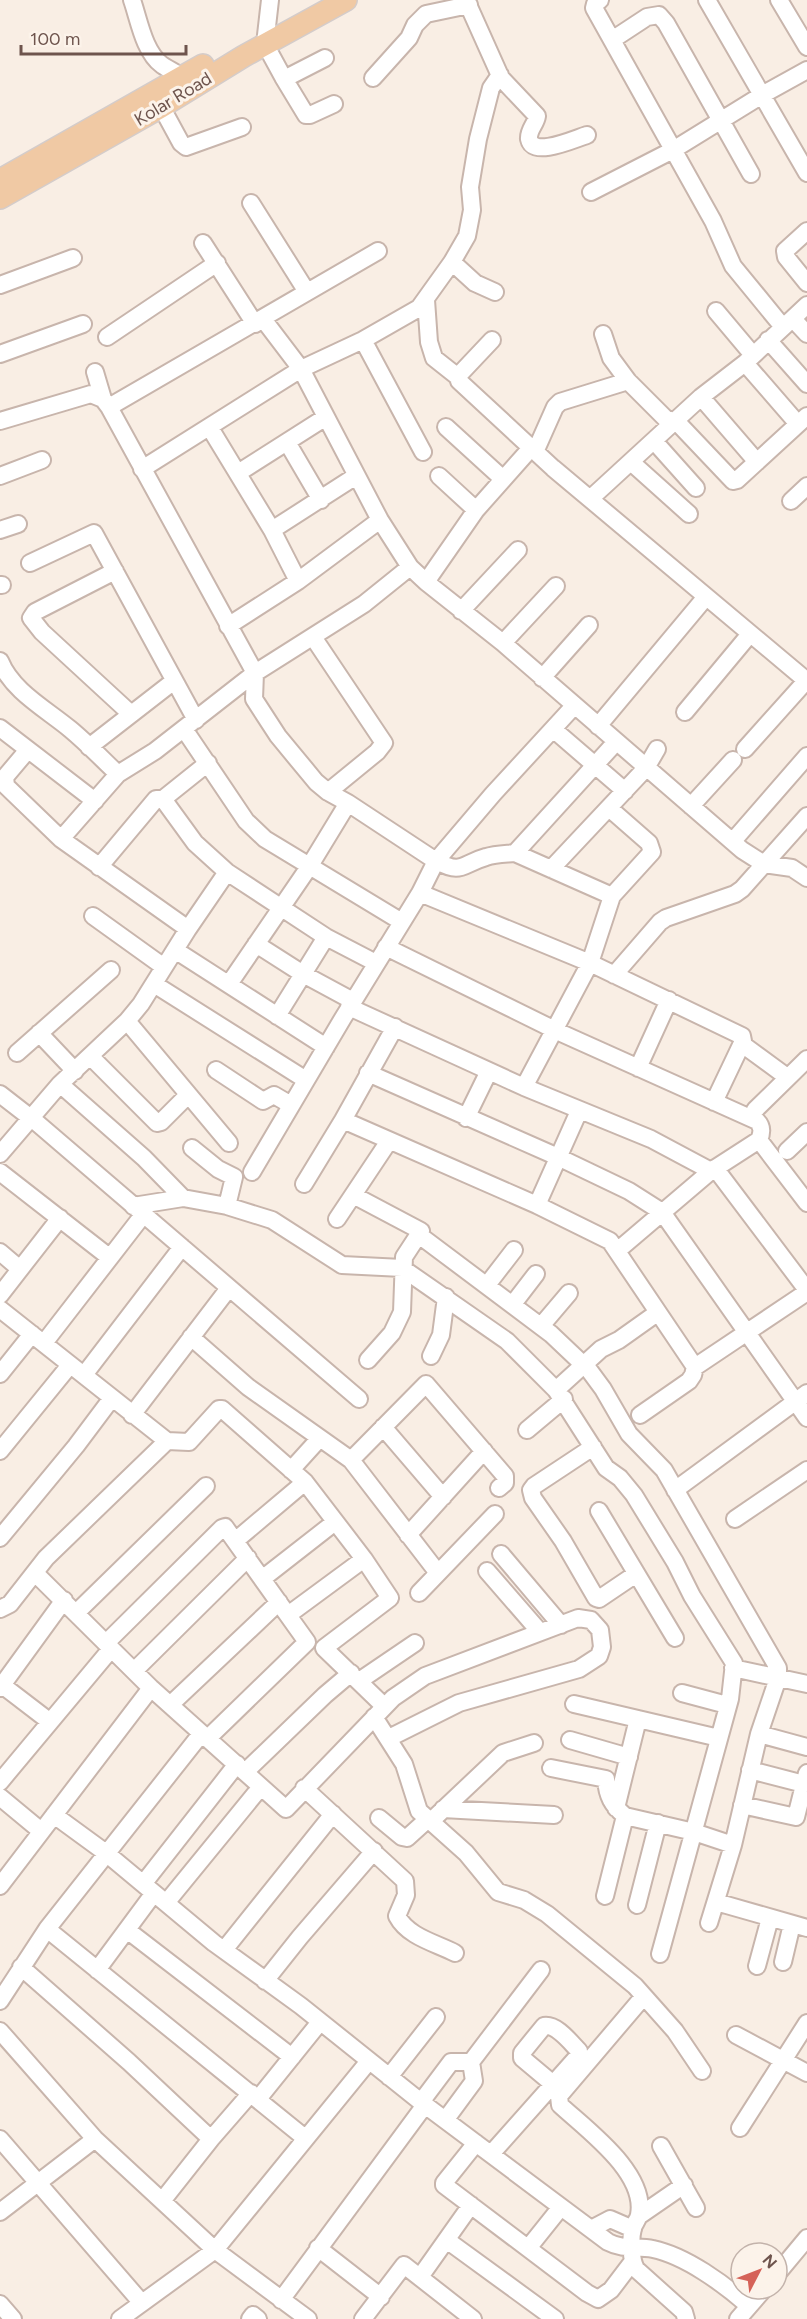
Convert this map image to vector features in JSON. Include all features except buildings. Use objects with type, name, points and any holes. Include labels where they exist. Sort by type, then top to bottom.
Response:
[{"type":"main road","name":"Kolar Road","points":[[266,37],[316,0]]},
{"type":"main road","name":"Kolar Road","points":[[0,198],[158,100],[266,37],[346,0]]},
{"type":"main road","name":"Kolar Road","points":[[0,180],[158,100]]},
{"type":"street","points":[[132,0],[149,49],[156,59],[160,64],[190,81]]},
{"type":"street","points":[[270,0],[266,37],[283,77],[306,115],[334,104]]},
{"type":"street","points":[[600,0],[594,4],[594,8],[713,221],[733,266],[788,323],[807,334]]},
{"type":"street","points":[[707,0],[807,173]]},
{"type":"street","points":[[779,0],[807,47]]},
{"type":"street","points":[[373,78],[409,38],[415,25],[426,14],[468,2],[500,75],[537,116],[530,130],[529,139],[536,147],[541,149],[587,135]]},
{"type":"street","points":[[612,40],[647,17],[659,15],[666,23],[751,174]]},
{"type":"street","points":[[283,77],[286,78],[325,58]]},
{"type":"street","points":[[591,192],[673,150],[762,94],[807,70]]},
{"type":"street","points":[[142,469],[301,369],[363,340],[419,308],[452,262],[467,236],[472,210],[470,187],[478,139],[491,88],[500,75]]},
{"type":"street","points":[[158,100],[181,143],[186,147],[242,127]]},
{"type":"street","points":[[251,203],[307,292]]},
{"type":"street","points":[[807,231],[785,251],[786,257],[807,282]]},
{"type":"street","points":[[203,243],[259,321],[301,369],[380,520],[410,567],[503,643],[742,850],[764,864],[792,868],[807,878]]},
{"type":"street","points":[[0,421],[71,399],[100,400],[259,321],[378,251]]},
{"type":"street","points":[[0,285],[73,258]]},
{"type":"street","points":[[452,262],[476,283],[495,292]]},
{"type":"street","points":[[107,337],[217,263]]},
{"type":"street","points":[[426,300],[429,342],[434,358],[458,377],[459,381],[533,450],[705,598],[807,681],[691,806]]},
{"type":"street","points":[[591,498],[701,397],[749,359],[807,305]]},
{"type":"street","points":[[603,334],[611,358],[628,381],[666,419],[676,421],[733,481],[737,480],[802,420],[749,359],[716,311]]},
{"type":"street","points":[[0,354],[83,324]]},
{"type":"street","points":[[363,340],[423,452]]},
{"type":"street","points":[[458,377],[492,340]]},
{"type":"street","points":[[768,340],[807,384]]},
{"type":"street","points":[[95,372],[100,400],[142,469],[255,672],[254,699],[278,736],[316,782],[328,792],[450,868],[457,869],[484,857],[515,853],[612,897]]},
{"type":"street","points":[[426,582],[476,510],[533,450],[555,407],[560,402],[628,381]]},
{"type":"street","points":[[701,397],[757,462]]},
{"type":"street","points":[[238,473],[326,417]]},
{"type":"street","points":[[446,427],[503,479]]},
{"type":"street","points":[[210,428],[272,530],[298,581]]},
{"type":"street","points":[[654,441],[696,488]]},
{"type":"street","points":[[287,442],[321,500]]},
{"type":"street","points":[[0,476],[42,460]]},
{"type":"street","points":[[631,462],[689,514]]},
{"type":"street","points":[[272,530],[356,476]]},
{"type":"street","points":[[439,476],[476,510]]},
{"type":"street","points":[[791,501],[807,486]]},
{"type":"street","points":[[228,626],[298,581],[380,520]]},
{"type":"street","points":[[0,530],[18,524]]},
{"type":"street","points":[[30,563],[94,533],[174,681],[190,725],[208,763],[246,821],[265,839],[402,922]]},
{"type":"street","points":[[461,611],[518,550]]},
{"type":"street","points":[[62,839],[118,774],[155,751],[190,725],[255,672],[364,604],[410,567]]},
{"type":"street","points":[[115,571],[35,612],[31,618],[42,632],[131,714]]},
{"type":"street","points":[[503,643],[556,586]]},
{"type":"street","points":[[597,726],[705,598]]},
{"type":"street","points":[[542,678],[589,625]]},
{"type":"street","points":[[685,712],[750,634]]},
{"type":"street","points":[[314,637],[384,743],[377,752],[328,792]]},
{"type":"street","points":[[0,661],[5,672],[34,701],[71,729],[118,774]]},
{"type":"street","points":[[89,747],[174,681]]},
{"type":"street","points":[[252,1172],[351,1004],[420,893],[436,861],[493,794],[574,706]]},
{"type":"street","points":[[0,728],[95,801]]},
{"type":"street","points":[[553,729],[625,791]]},
{"type":"street","points":[[515,853],[616,742]]},
{"type":"street","points":[[551,869],[646,768],[657,749]]},
{"type":"street","points":[[27,751],[5,777],[6,786],[62,839],[188,929]]},
{"type":"street","points":[[732,841],[807,756]]},
{"type":"street","points":[[99,867],[156,799],[163,799],[208,763]]},
{"type":"street","points":[[163,799],[195,843],[227,872],[326,937],[376,963]]},
{"type":"street","points":[[229,984],[309,867],[348,803]]},
{"type":"street","points":[[524,1087],[590,963],[612,897],[652,852],[649,843],[609,808]]},
{"type":"street","points":[[614,975],[660,922],[728,898],[742,889],[807,816]]},
{"type":"street","points":[[0,1154],[60,1084],[127,1021],[141,1004],[227,872]]},
{"type":"street","points":[[420,893],[590,963],[742,1036],[742,1044],[714,1102]]},
{"type":"street","points":[[93,916],[165,967]]},
{"type":"street","points":[[277,1016],[326,937]]},
{"type":"street","points":[[256,944],[351,1004],[395,1027],[524,1087],[651,1139],[713,1170],[739,1197],[807,1291],[695,1367],[689,1381],[640,1415]]},
{"type":"street","points":[[386,947],[555,1030],[757,1121],[761,1125],[762,1132],[759,1140],[713,1170],[617,1251]]},
{"type":"street","points":[[175,950],[326,1047]]},
{"type":"street","points":[[17,1053],[111,970]]},
{"type":"street","points":[[154,984],[306,1080]]},
{"type":"street","points":[[638,1068],[669,1000]]},
{"type":"street","points":[[127,1021],[229,1143]]},
{"type":"street","points":[[304,1184],[395,1027]]},
{"type":"street","points":[[39,1033],[75,1071]]},
{"type":"street","points":[[742,1044],[787,1077]]},
{"type":"street","points":[[90,1056],[157,1123],[188,1095]]},
{"type":"street","points":[[755,1110],[807,1059]]},
{"type":"street","points":[[216,1070],[263,1101],[274,1095],[291,1105]]},
{"type":"street","points":[[466,1118],[489,1071]]},
{"type":"street","points":[[368,1073],[558,1157],[629,1191],[662,1212],[746,1332],[801,1397],[807,1418]]},
{"type":"street","points":[[60,1084],[144,1158],[183,1198]]},
{"type":"street","points":[[0,1094],[359,1399]]},
{"type":"street","points":[[537,1205],[579,1111]]},
{"type":"street","points":[[343,1120],[537,1205],[610,1241],[695,1367]]},
{"type":"street","points":[[787,1151],[807,1132]]},
{"type":"street","points":[[759,1140],[807,1203]]},
{"type":"street","points":[[337,1218],[389,1141]]},
{"type":"street","points":[[192,1148],[218,1169],[234,1177],[239,1210]]},
{"type":"street","points":[[0,1172],[109,1257]]},
{"type":"street","points":[[353,1195],[420,1230],[404,1257],[402,1312],[392,1333],[368,1360]]},
{"type":"street","points":[[0,1374],[38,1338],[109,1257],[138,1210],[183,1198],[272,1220],[342,1265],[402,1268],[507,1341],[560,1395],[606,1468],[620,1478],[634,1495],[675,1562],[692,1596],[734,1663],[719,1738],[660,1954]]},
{"type":"street","points":[[0,1295],[60,1218]]},
{"type":"street","points":[[419,1235],[541,1326],[584,1365],[603,1389],[629,1434],[664,1470],[776,1665],[778,1678],[759,1734],[734,1845],[709,1923]]},
{"type":"street","points":[[0,1451],[77,1370],[182,1247]]},
{"type":"street","points":[[487,1285],[514,1250]]},
{"type":"street","points":[[0,1252],[20,1269]]},
{"type":"street","points":[[513,1304],[536,1274]]},
{"type":"street","points":[[132,1415],[228,1288]]},
{"type":"street","points":[[541,1326],[569,1293]]},
{"type":"street","points":[[431,1356],[441,1335],[446,1297]]},
{"type":"street","points":[[0,1309],[167,1441],[189,1442],[222,1409],[305,1482],[364,1559],[390,1598],[324,1648],[355,1677],[379,1711],[389,1737],[404,1764],[419,1811],[466,1853],[498,1892],[524,1900],[547,1914],[602,1958],[644,1996],[675,2031],[702,2070]]},
{"type":"street","points":[[527,1430],[601,1349],[619,1340],[657,1313]]},
{"type":"street","points":[[191,1337],[248,1386],[351,1460],[438,1573]]},
{"type":"street","points":[[351,1460],[426,1384],[506,1476],[506,1483],[499,1488]]},
{"type":"street","points":[[675,1490],[801,1397]]},
{"type":"street","points":[[0,1538],[76,1446],[112,1398]]},
{"type":"street","points":[[383,1427],[443,1497]]},
{"type":"street","points":[[291,1470],[320,1438]]},
{"type":"street","points":[[0,1608],[10,1604],[46,1558],[167,1441]]},
{"type":"street","points":[[593,1447],[534,1486],[531,1490],[533,1498],[563,1541],[596,1598],[599,1599],[636,1574]]},
{"type":"street","points":[[408,1535],[484,1451]]},
{"type":"street","points":[[735,1519],[807,1470]]},
{"type":"street","points":[[235,1541],[305,1482]]},
{"type":"street","points":[[76,1613],[206,1486]]},
{"type":"street","points":[[599,1511],[675,1638]]},
{"type":"street","points":[[418,1593],[495,1514]]},
{"type":"street","points":[[262,1579],[335,1522]]},
{"type":"street","points":[[0,1782],[108,1646],[225,1527],[307,1641],[204,1736],[105,1853],[47,1929],[0,2001]]},
{"type":"street","points":[[501,1554],[561,1625]]},
{"type":"street","points":[[134,1671],[248,1558]]},
{"type":"street","points":[[170,1705],[283,1608],[364,1559]]},
{"type":"street","points":[[488,1571],[540,1632]]},
{"type":"street","points":[[35,1573],[151,1688],[286,1809],[379,1711],[393,1698],[425,1676],[561,1625],[585,1618],[596,1624],[602,1637],[599,1656],[579,1669],[459,1703],[389,1737]]},
{"type":"street","points":[[49,1721],[1,1687],[64,1600]]},
{"type":"street","points":[[97,1970],[155,1893],[241,1768],[325,1695],[416,1643]]},
{"type":"street","points":[[733,1668],[807,1684]]},
{"type":"street","points":[[0,1886],[151,1688]]},
{"type":"street","points":[[682,1693],[727,1705]]},
{"type":"street","points":[[574,1704],[719,1738]]},
{"type":"street","points":[[605,1896],[629,1757],[638,1719]]},
{"type":"street","points":[[759,1734],[807,1747]]},
{"type":"street","points":[[570,1740],[629,1757]]},
{"type":"street","points":[[379,1818],[402,1837],[407,1838],[443,1809],[503,1753],[534,1743]]},
{"type":"street","points":[[551,1768],[606,1779],[607,1791],[621,1812],[734,1845]]},
{"type":"street","points":[[742,1805],[796,1817],[806,1779],[750,1770]]},
{"type":"street","points":[[304,1788],[405,1881],[406,1895],[397,1916],[404,1926],[430,1942],[455,1953]]},
{"type":"street","points":[[155,1893],[255,1794]]},
{"type":"street","points":[[0,1797],[41,1831]]},
{"type":"street","points":[[443,1809],[554,1815]]},
{"type":"street","points":[[224,1950],[333,1814]]},
{"type":"street","points":[[54,1815],[105,1853],[224,1950],[423,2103],[591,2229],[633,2255]]},
{"type":"street","points":[[638,1905],[658,1823]]},
{"type":"street","points":[[265,1981],[374,1851]]},
{"type":"street","points":[[716,1902],[800,1926],[783,1962]]},
{"type":"street","points":[[757,1966],[770,1918]]},
{"type":"street","points":[[47,1929],[305,2138]]},
{"type":"street","points":[[127,1930],[292,2057]]},
{"type":"street","points":[[21,1967],[129,2062],[211,2139]]},
{"type":"street","points":[[446,2119],[474,2081],[471,2062],[541,1970]]},
{"type":"street","points":[[644,1996],[558,2100],[560,2105],[598,2139],[632,2178],[638,2196],[633,2255],[636,2270],[684,2312],[686,2319]]},
{"type":"street","points":[[389,2077],[436,2017]]},
{"type":"street","points":[[162,2201],[211,2139],[292,2057],[320,2022]]},
{"type":"street","points":[[740,2128],[785,2061],[807,2023]]},
{"type":"street","points":[[0,2031],[95,2139],[215,2250],[308,2319]]},
{"type":"street","points":[[736,2035],[807,2073]]},
{"type":"street","points":[[120,2319],[215,2250],[369,2061]]},
{"type":"street","points":[[281,2300],[451,2062],[471,2062]]},
{"type":"street","points":[[491,2154],[553,2084]]},
{"type":"street","points":[[0,2139],[141,2302]]},
{"type":"street","points":[[0,2212],[95,2139]]},
{"type":"street","points":[[476,2143],[443,2184],[588,2293],[598,2298],[611,2290],[633,2255],[652,2249],[688,2264],[723,2283],[750,2306]]},
{"type":"street","points":[[661,2146],[696,2208]]},
{"type":"street","points":[[591,2229],[610,2219],[636,2222],[684,2185]]},
{"type":"street","points":[[420,2277],[448,2241],[471,2205]]},
{"type":"street","points":[[529,2247],[561,2206]]},
{"type":"street","points":[[448,2241],[555,2319]]},
{"type":"street","points":[[789,2261],[804,2241]]},
{"type":"street","points":[[318,2248],[381,2296]]},
{"type":"street","points":[[371,2316],[381,2296],[404,2265],[473,2319]]},
{"type":"street","points":[[738,2319],[754,2301]]},
{"type":"street","points":[[0,2304],[13,2319]]},
{"type":"street","points":[[250,2319],[253,2315],[258,2319]]}]
